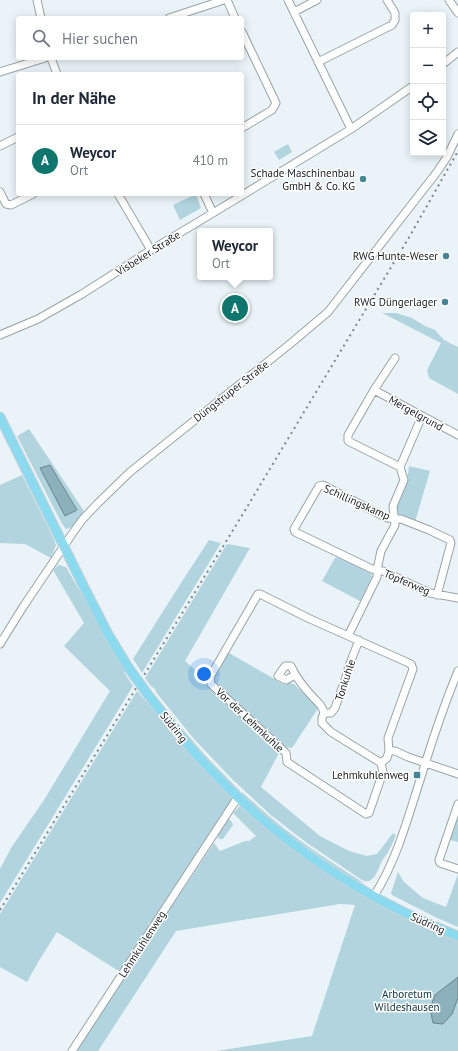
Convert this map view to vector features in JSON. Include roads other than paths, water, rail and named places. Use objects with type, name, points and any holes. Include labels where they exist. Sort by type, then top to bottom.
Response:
[{"type":"main road","name":"Südring","points":[[0,417],[63,547],[108,634],[128,667],[188,746],[238,797],[304,853],[339,876],[396,909],[458,936]]},
{"type":"street","points":[[37,0],[41,16]]},
{"type":"street","points":[[175,16],[224,0]]},
{"type":"street","points":[[227,0],[234,16]]},
{"type":"street","points":[[288,0],[351,130]]},
{"type":"street","points":[[294,12],[317,0]]},
{"type":"street","points":[[318,62],[392,25],[395,20],[395,13],[387,0]]},
{"type":"street","points":[[449,0],[458,13]]},
{"type":"street","points":[[244,36],[276,103],[272,110],[244,127]]},
{"type":"street","points":[[446,62],[458,52]]},
{"type":"street","points":[[0,72],[39,60]]},
{"type":"street","points":[[52,60],[56,72]]},
{"type":"street","name":"Visbeker Straße","points":[[244,195],[351,130],[410,88]]},
{"type":"street","name":"Düngstruper Straße","points":[[0,644],[63,547],[82,520],[97,504],[130,472],[328,312],[437,172],[447,157],[458,134]]},
{"type":"street","points":[[0,146],[16,138]]},
{"type":"street","points":[[0,192],[6,204],[11,205],[29,196]]},
{"type":"street","points":[[119,196],[151,250]]},
{"type":"street","points":[[205,196],[214,213]]},
{"type":"street","name":"Visbeker Straße","points":[[0,335],[38,318],[82,294],[151,250],[242,196]]},
{"type":"street","points":[[394,358],[348,435],[348,441],[400,467]]},
{"type":"street","name":"Mergelgrund","points":[[374,390],[458,435]]},
{"type":"street","points":[[348,636],[377,577],[381,551],[395,525],[394,506],[404,480],[400,467],[422,416]]},
{"type":"street","name":"Schillingskamp","points":[[377,570],[295,532],[294,529],[319,486],[323,485],[387,518],[395,519]]},
{"type":"street","name":"Töpferweg","points":[[395,519],[401,519],[450,540],[451,543],[437,595]]},
{"type":"street","name":"Töpferweg","points":[[377,570],[383,571],[430,593],[458,598]]},
{"type":"street","name":"Vor der Lehmkuhle","points":[[258,594],[348,636],[411,664],[413,669],[388,738],[389,751],[387,758],[381,763],[383,772],[369,813],[366,814],[287,762],[286,753],[211,684],[210,677],[258,594]]},
{"type":"street","name":"Tonkuhle","points":[[324,713],[331,712],[335,708],[359,640]]},
{"type":"street","points":[[374,896],[390,868],[458,671]]},
{"type":"street","name":"Tonkuhle","points":[[295,676],[322,705],[324,713],[322,723],[331,732],[381,763]]},
{"type":"street","points":[[389,751],[396,751],[408,757],[458,774]]},
{"type":"street","name":"Lehmkuhlenweg","points":[[72,1051],[238,797]]},
{"type":"street","points":[[458,804],[439,860],[440,863],[458,869]]},
{"type":"railway","points":[[0,910],[238,522],[411,234],[458,151]]},
{"type":"place","name":"Schade Maschinenbau GmbH & Co. KG","points":[[363,179]]},
{"type":"place","name":"RWG Hunte-Weser","points":[[446,256]]},
{"type":"place","name":"RWG Düngerlager","points":[[445,302]]},
{"type":"place","name":"Weycor","points":[[235,308]]},
{"type":"place","name":"Lehmkuhlenweg","points":[[417,775]]},
{"type":"park label","name":"Arboretum Wildeshausen","points":[[407,1000]]}]
